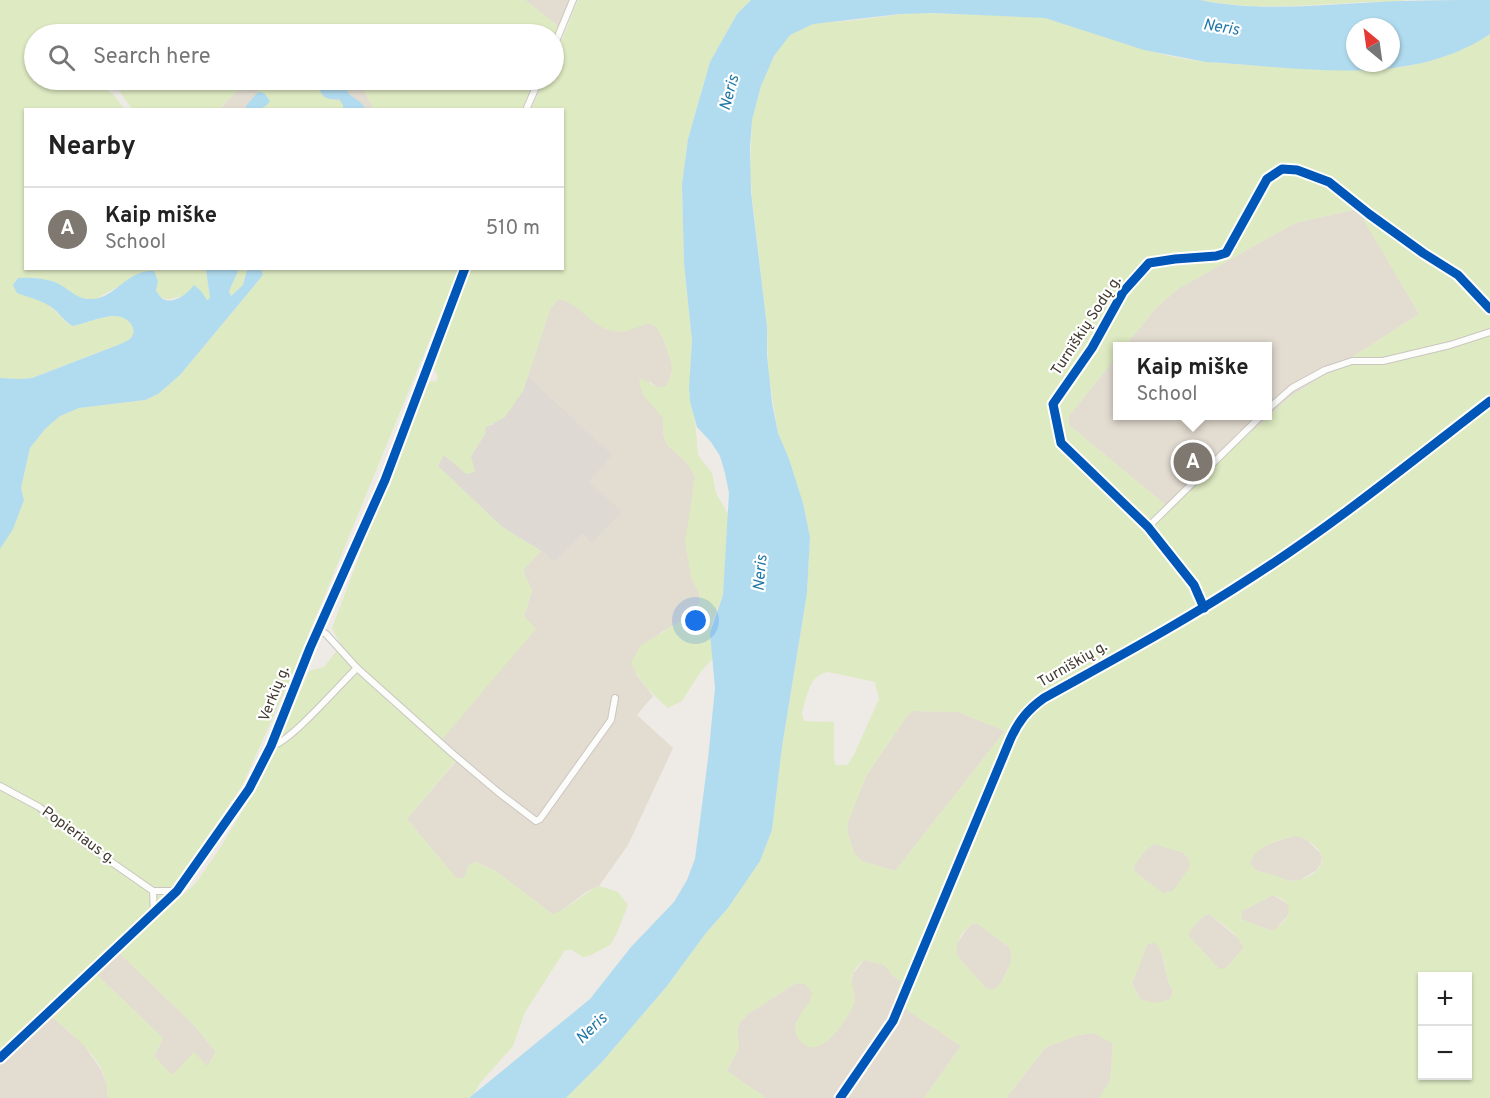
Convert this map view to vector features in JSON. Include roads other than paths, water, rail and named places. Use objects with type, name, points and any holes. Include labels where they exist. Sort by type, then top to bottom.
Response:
[{"type":"street","points":[[563,24],[573,0]]},
{"type":"street","points":[[527,108],[535,90]]},
{"type":"street","name":"Turniškių Sodų g.","points":[[1204,608],[1194,585],[1148,527],[1061,442],[1053,404],[1092,348],[1123,292],[1149,263],[1226,253],[1267,179],[1282,169],[1289,169],[1329,182],[1423,253],[1458,275],[1490,309]]},
{"type":"street","name":"Verkių g.","points":[[0,1058],[177,891],[249,789],[271,746],[318,629],[385,480],[464,270]]},
{"type":"street","points":[[1272,405],[1292,388],[1325,370],[1352,361],[1383,361],[1450,345],[1490,332]]},
{"type":"street","name":"Turniškių g.","points":[[840,1098],[893,1021],[1010,740],[1022,718],[1044,698],[1204,608],[1311,537],[1490,401]]},
{"type":"street","points":[[1148,527],[1257,420]]},
{"type":"street","points":[[318,629],[326,634],[357,668],[453,754],[536,821],[540,819],[611,720],[615,698]]},
{"type":"street","points":[[271,746],[275,746],[294,732],[357,668]]},
{"type":"street","name":"Popieriaus g.","points":[[0,786],[39,807],[87,845],[153,891]]},
{"type":"street","points":[[154,913],[153,891],[177,891]]},
{"type":"water","name":"Neris","points":[[751,0],[1200,0],[1240,6],[1280,7],[1490,0],[1490,34],[1458,51],[1425,62],[1400,66],[1400,18],[1346,18],[1346,70],[1206,62],[1144,50],[1045,18],[932,13],[900,14],[813,24],[790,35],[774,56],[761,86],[752,120],[750,148],[751,192],[767,327],[767,355],[772,403],[778,433],[803,503],[810,537],[807,593],[782,747],[772,830],[760,861],[728,908],[706,933],[667,986],[602,1062],[566,1098],[469,1098],[590,999],[631,947],[674,902],[687,880],[695,859],[715,688],[710,633],[723,595],[729,493],[720,456],[697,427],[690,402],[689,387],[692,341],[684,263],[682,184],[688,139],[710,62],[737,14]]},
{"type":"water","points":[[320,90],[347,90],[364,108],[343,108],[339,99],[329,99],[323,96]]},
{"type":"water","points":[[257,93],[265,94],[270,101],[268,104],[262,108],[246,108],[246,106]]},
{"type":"water","points":[[206,270],[239,270],[229,291],[231,296],[243,285],[247,270],[261,270],[263,275],[180,375],[158,394],[145,400],[79,408],[60,416],[45,429],[30,448],[21,488],[24,500],[13,529],[0,549],[0,378],[32,378],[125,342],[133,334],[130,323],[119,316],[99,318],[73,326],[50,306],[17,293],[13,285],[18,278],[51,281],[60,284],[77,296],[92,299],[108,294],[136,274],[154,271],[158,281],[156,291],[163,299],[176,299],[194,285],[207,300],[210,298]]},
{"type":"place","name":"Kaip miške","points":[[1193,462]]}]
